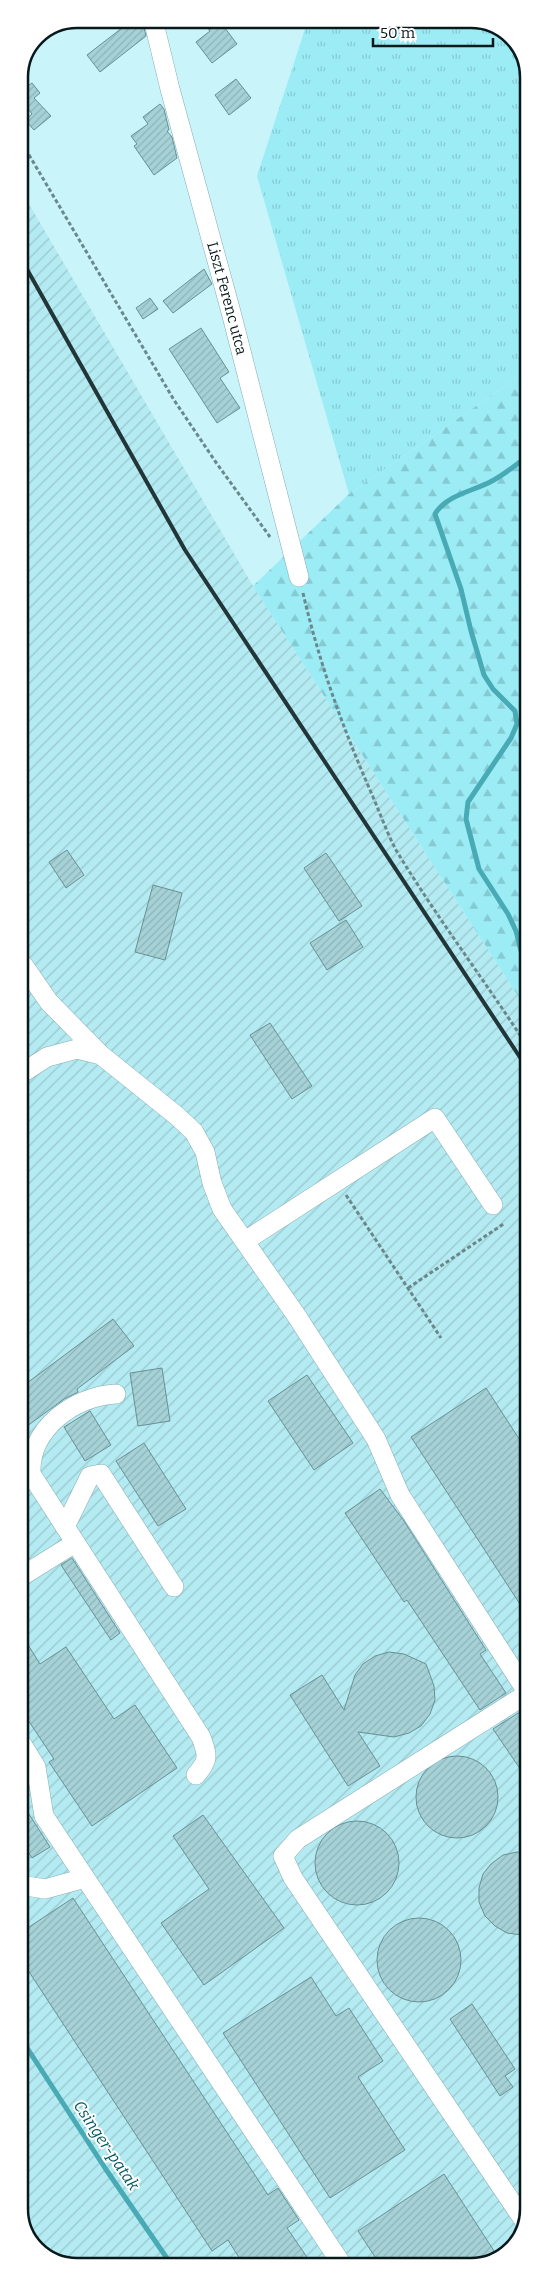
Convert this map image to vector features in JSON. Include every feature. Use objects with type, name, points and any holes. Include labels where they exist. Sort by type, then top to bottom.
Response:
[{"type":"street","name":"Liszt Ferenc utca","points":[[155,28],[170,89],[234,321],[299,577]]},
{"type":"street","points":[[28,972],[50,1002],[101,1055],[194,1132],[205,1152],[212,1183],[222,1209],[296,1315],[376,1439],[400,1495],[520,1682]]},
{"type":"street","points":[[28,1069],[48,1057],[77,1049],[101,1055]]},
{"type":"street","points":[[244,1241],[435,1118],[493,1205]]},
{"type":"street","points":[[116,1394],[104,1395],[81,1402],[61,1414],[46,1429],[34,1446],[30,1461],[30,1474],[201,1737],[207,1752],[206,1764],[196,1775]]},
{"type":"street","points":[[28,1571],[70,1535],[90,1476],[101,1474],[174,1587]]},
{"type":"street","points":[[520,1699],[298,1839],[284,1856],[293,1878],[520,2216]]},
{"type":"street","points":[[28,1754],[36,1767],[44,1816],[338,2258]]},
{"type":"street","points":[[28,1886],[45,1889],[86,1878]]},
{"type":"path","points":[[28,153],[174,400],[215,461],[271,538]]},
{"type":"path","points":[[299,577],[316,647],[353,750],[395,848],[520,1036]]},
{"type":"path","points":[[337,1182],[441,1338]]},
{"type":"path","points":[[408,1288],[505,1223]]},
{"type":"shaded area","points":[[28,202],[253,586],[520,999],[520,2216],[514,2234],[504,2246],[496,2252],[481,2258],[74,2258],[58,2255],[44,2246],[34,2234],[28,2219]]},
{"type":"green space","points":[[305,28],[484,29],[504,40],[514,52],[520,67],[520,376],[349,494],[257,176]]},
{"type":"green space","points":[[520,376],[520,999],[253,586],[349,494]]},
{"type":"building","points":[[122,28],[144,28],[146,36],[100,72],[87,55]]},
{"type":"building","points":[[208,28],[225,28],[237,44],[212,63],[196,42],[210,31]]},
{"type":"building","points":[[236,79],[251,98],[229,115],[215,95]]},
{"type":"building","points":[[32,83],[40,93],[34,98],[51,116],[34,130],[28,123],[28,117],[32,114],[28,109],[28,86]]},
{"type":"building","points":[[160,104],[164,109],[169,130],[167,131],[172,137],[177,158],[154,175],[134,146],[137,144],[131,136],[148,124],[143,117]]},
{"type":"building","points":[[204,269],[212,284],[173,313],[163,301]]},
{"type":"building","points":[[150,298],[158,309],[143,319],[136,308]]},
{"type":"building","points":[[201,328],[229,372],[220,378],[240,408],[217,423],[169,349]]},
{"type":"building","points":[[67,850],[84,875],[66,888],[49,862]]},
{"type":"building","points":[[326,853],[362,906],[339,921],[304,868]]},
{"type":"building","points":[[153,885],[182,893],[165,960],[135,952]]},
{"type":"building","points":[[346,920],[363,947],[327,970],[310,943]]},
{"type":"building","points":[[270,1023],[312,1086],[292,1099],[250,1035]]},
{"type":"building","points":[[113,1319],[134,1346],[77,1389],[78,1392],[64,1399],[28,1425],[28,1382]]},
{"type":"building","points":[[162,1368],[170,1421],[138,1426],[130,1373]]},
{"type":"building","points":[[307,1375],[353,1443],[314,1470],[268,1401]]},
{"type":"building","points":[[486,1388],[520,1440],[520,1604],[411,1437]]},
{"type":"building","points":[[90,1411],[111,1445],[85,1461],[64,1427]]},
{"type":"building","points":[[144,1443],[186,1509],[158,1526],[116,1461]]},
{"type":"building","points":[[380,1489],[404,1521],[486,1650],[480,1654],[506,1693],[480,1710],[407,1600],[404,1602],[345,1513]]},
{"type":"building","points":[[72,1558],[120,1633],[111,1640],[61,1565]]},
{"type":"building","points":[[28,1645],[40,1664],[66,1647],[114,1719],[135,1705],[177,1768],[92,1826],[49,1762],[54,1759],[28,1720]]},
{"type":"building","points":[[389,1652],[404,1654],[426,1664],[434,1686],[435,1700],[430,1714],[421,1726],[409,1733],[394,1737],[358,1732],[380,1766],[348,1786],[290,1695],[322,1675],[344,1710],[355,1675],[363,1664],[375,1656]]},
{"type":"building","points":[[520,1712],[520,1769],[493,1729]]},
{"type":"building","points":[[457,1756],[473,1759],[486,1768],[495,1781],[498,1797],[495,1813],[486,1826],[473,1835],[457,1838],[441,1835],[428,1826],[419,1813],[416,1797],[419,1781],[428,1768],[441,1759]]},
{"type":"building","points":[[28,1813],[50,1847],[32,1858],[28,1852]]},
{"type":"building","points":[[203,1815],[284,1928],[204,1985],[161,1923],[209,1889],[173,1836]]},
{"type":"building","points":[[357,1821],[380,1828],[392,1840],[399,1863],[392,1886],[380,1898],[357,1905],[334,1898],[322,1886],[315,1863],[322,1840],[334,1828]]},
{"type":"building","points":[[520,1852],[520,1935],[507,1933],[495,1926],[485,1916],[479,1902],[479,1888],[483,1874],[491,1864],[503,1855]]},
{"type":"building","points":[[73,1898],[268,2195],[278,2188],[299,2220],[287,2228],[308,2258],[239,2258],[228,2240],[212,2251],[28,1970],[28,1928]]},
{"type":"building","points":[[419,1918],[435,1921],[449,1930],[458,1944],[461,1960],[458,1976],[449,1990],[435,1999],[419,2002],[403,1999],[389,1990],[380,1976],[377,1960],[380,1944],[389,1930],[403,1921]]},
{"type":"building","points":[[311,1977],[336,2016],[349,2008],[383,2061],[358,2077],[405,2150],[330,2198],[223,2033]]},
{"type":"building","points":[[472,2004],[515,2069],[505,2076],[513,2087],[500,2096],[450,2019]]},
{"type":"building","points":[[444,2174],[495,2252],[481,2258],[376,2258],[358,2231]]},
{"type":"waterway","points":[[520,462],[485,485],[446,502],[435,514],[461,589],[484,675],[493,689],[515,711],[517,724],[511,738],[468,802],[466,819],[479,869],[508,914],[516,931],[520,947]]},
{"type":"waterway","name":"Csinger-patak","points":[[28,2049],[105,2168],[167,2258]]},
{"type":"railway","points":[[28,271],[185,550],[520,1057]]}]
